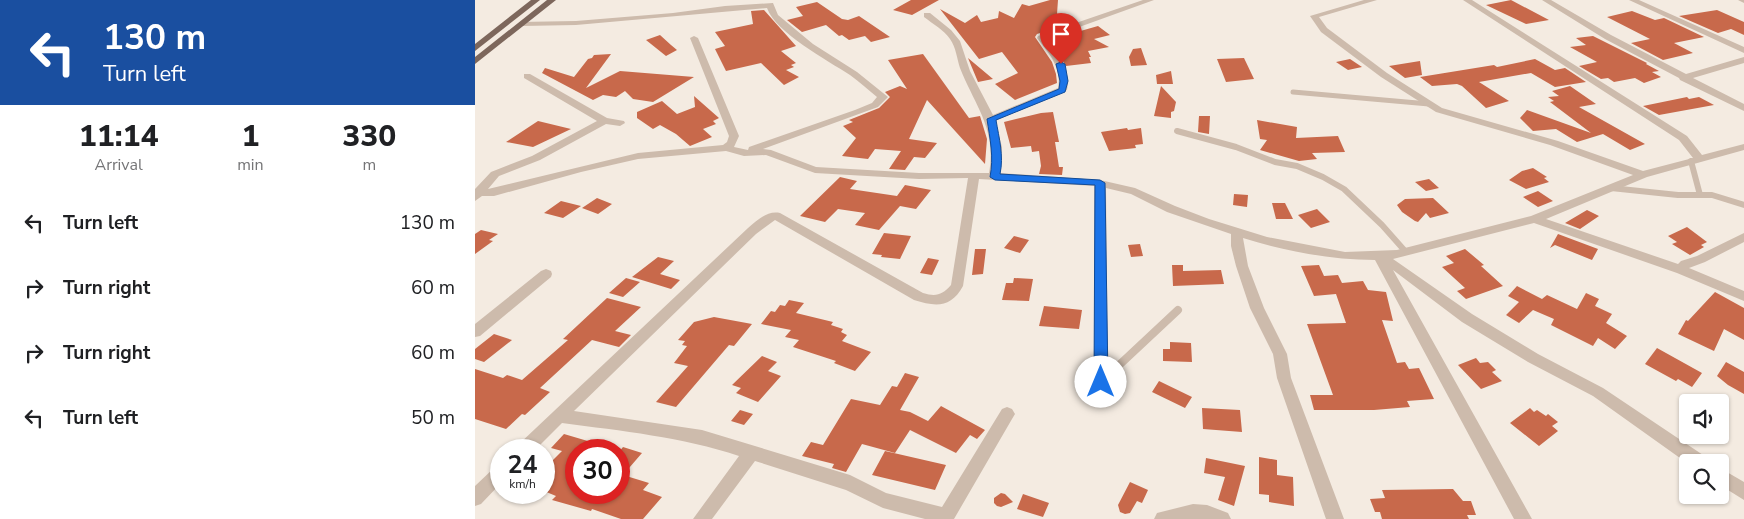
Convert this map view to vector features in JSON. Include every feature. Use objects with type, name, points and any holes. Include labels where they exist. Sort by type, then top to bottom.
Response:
[{"type":"main road","points":[[475,48],[536,0]]},
{"type":"main road","points":[[475,61],[552,0]]},
{"type":"street","points":[[991,119],[1063,90],[1064,81],[1061,64],[1041,38],[1150,0]]},
{"type":"street","points":[[1373,0],[1314,16],[1324,30],[1384,76],[1439,110],[1555,143],[1643,175]]},
{"type":"street","points":[[1467,0],[1683,138],[1695,160]]},
{"type":"street","points":[[1546,0],[1683,78],[1744,108]]},
{"type":"street","points":[[1633,0],[1744,50]]},
{"type":"street","points":[[522,24],[576,23],[673,15],[770,2],[774,16],[798,36],[868,84],[883,97],[875,105],[858,112],[806,129],[744,153]]},
{"type":"street","points":[[927,15],[954,38],[967,72],[991,119],[995,132],[997,156],[995,177]]},
{"type":"street","points":[[694,38],[734,136],[732,143],[726,148]]},
{"type":"street","points":[[1683,78],[1744,60]]},
{"type":"street","points":[[527,76],[604,121],[620,124]]},
{"type":"street","points":[[476,194],[495,174],[536,158],[604,121]]},
{"type":"street","points":[[476,194],[518,187],[579,168],[638,156],[726,148],[744,153],[767,152],[815,170],[1100,183],[1135,191],[1171,209],[1266,241],[1345,256],[1379,256],[1401,253],[1535,219],[1643,175],[1744,147]]},
{"type":"street","points":[[535,439],[752,231],[767,219],[776,216],[919,297],[933,301],[949,296],[957,286],[974,176]]},
{"type":"street","points":[[1100,183],[1101,382]]},
{"type":"street","points":[[1535,219],[1681,270],[1744,296]]},
{"type":"street","points":[[1237,232],[1237,246],[1257,308],[1280,354],[1284,378],[1335,519]]},
{"type":"street","points":[[1681,270],[1685,264],[1701,259],[1744,237]]},
{"type":"street","points":[[1401,253],[1401,269]]},
{"type":"street","points":[[1379,256],[1401,269],[1467,318],[1533,358],[1598,392],[1688,454]]},
{"type":"street","points":[[1379,256],[1523,519]]},
{"type":"street","points":[[475,332],[546,274]]},
{"type":"street","points":[[559,416],[693,435],[850,483],[883,500],[945,517],[1007,414]]},
{"type":"street","points":[[703,519],[751,453]]},
{"type":"street","points":[[1729,482],[1744,492]]},
{"type":"street","points":[[475,498],[490,483]]},
{"type":"street","points":[[1163,519],[1192,510],[1215,515],[1222,519]]},
{"type":"lane","points":[[1293,92],[1429,104]]},
{"type":"lane","points":[[1177,131],[1236,147],[1275,162],[1297,166],[1323,177],[1344,189],[1381,226],[1401,253]]},
{"type":"lane","points":[[1695,160],[1700,195]]},
{"type":"lane","points":[[1610,188],[1678,195],[1711,195],[1744,205]]},
{"type":"lane","points":[[1101,382],[1178,310]]},
{"type":"building","points":[[911,0],[939,0],[912,15],[893,10]]},
{"type":"building","points":[[1050,0],[1058,0],[1056,28],[1037,34],[1035,37],[1052,62],[1057,83],[1015,100],[995,84],[1018,73],[1002,52],[979,59],[940,9],[965,23],[977,15],[981,22],[998,18],[999,11],[1014,18],[1022,4],[1029,6]]},
{"type":"building","points":[[1511,0],[1549,20],[1526,24],[1486,5]]},
{"type":"building","points":[[817,2],[842,19],[848,20],[859,16],[890,37],[871,42],[865,36],[849,40],[842,35],[839,36],[826,25],[802,32],[787,20],[803,16],[796,7]]},
{"type":"building","points":[[764,10],[796,46],[781,51],[796,63],[791,65],[794,67],[786,70],[799,77],[784,85],[761,63],[726,71],[715,49],[725,46],[715,32],[753,24],[751,11]]},
{"type":"building","points":[[1717,10],[1744,22],[1744,35],[1731,29],[1718,33],[1679,16]]},
{"type":"building","points":[[1632,11],[1655,20],[1664,18],[1704,37],[1674,43],[1693,53],[1663,60],[1631,43],[1650,39],[1607,17]]},
{"type":"building","points":[[1098,26],[1110,35],[1094,39],[1109,47],[1088,51],[1091,63],[1066,66],[1049,40]]},
{"type":"building","points":[[660,35],[677,50],[666,56],[646,40]]},
{"type":"building","points":[[1593,36],[1647,63],[1659,71],[1652,72],[1661,77],[1644,83],[1635,78],[1614,82],[1608,78],[1601,79],[1579,66],[1597,62],[1570,47],[1586,45],[1576,38]]},
{"type":"building","points":[[1141,48],[1147,65],[1131,66],[1129,57],[1133,49]]},
{"type":"building","points":[[611,54],[586,88],[620,71],[694,77],[653,102],[633,99],[625,91],[616,97],[603,95],[593,100],[542,73],[545,68],[574,77],[588,59],[594,55]]},
{"type":"building","points":[[923,54],[969,118],[980,116],[987,139],[985,164],[927,100],[909,139],[937,143],[925,158],[914,157],[905,170],[889,169],[901,151],[875,149],[868,159],[842,156],[856,138],[843,126],[853,122],[849,120],[879,108],[890,97],[885,92],[900,86],[907,89],[888,60]]},
{"type":"building","points":[[968,58],[993,79],[978,82]]},
{"type":"building","points":[[1244,58],[1254,79],[1226,82],[1217,59]]},
{"type":"building","points":[[1350,59],[1362,67],[1348,70],[1336,62]]},
{"type":"building","points":[[1535,59],[1555,70],[1565,68],[1586,82],[1555,87],[1531,73],[1479,82],[1509,101],[1486,108],[1462,86],[1457,84],[1432,86],[1420,77],[1494,65],[1497,67]]},
{"type":"building","points":[[1420,61],[1422,75],[1405,78],[1389,66]]},
{"type":"building","points":[[1171,71],[1173,84],[1157,84],[1156,75]]},
{"type":"building","points":[[1161,86],[1176,102],[1174,111],[1171,112],[1171,118],[1154,116]]},
{"type":"building","points":[[1570,86],[1596,104],[1579,107],[1645,144],[1630,150],[1603,134],[1577,142],[1556,129],[1533,131],[1520,118],[1527,110],[1591,133],[1550,102],[1554,101],[1548,97],[1559,96],[1552,91]]},
{"type":"building","points":[[694,96],[719,118],[713,121],[716,124],[703,129],[712,137],[690,146],[676,134],[660,125],[653,129],[637,118],[637,112],[662,101],[677,114],[695,107]]},
{"type":"building","points":[[1687,97],[1689,99],[1699,97],[1714,105],[1659,115],[1643,106]]},
{"type":"building","points":[[1053,112],[1059,142],[1055,142],[1059,167],[1063,167],[1062,175],[1039,174],[1041,166],[1039,151],[1032,152],[1031,146],[1011,148],[1004,122]]},
{"type":"building","points":[[1199,116],[1210,116],[1209,134],[1198,132]]},
{"type":"building","points":[[1257,120],[1297,127],[1296,138],[1338,136],[1345,152],[1312,153],[1317,159],[1299,161],[1260,150],[1267,140],[1260,139]]},
{"type":"building","points":[[538,121],[571,129],[533,147],[506,142]]},
{"type":"building","points":[[1127,128],[1128,130],[1141,128],[1143,144],[1135,145],[1136,148],[1109,151],[1101,132]]},
{"type":"building","points":[[1533,168],[1547,177],[1544,178],[1549,182],[1526,189],[1509,180],[1522,171]]},
{"type":"building","points":[[840,177],[857,181],[850,189],[897,196],[905,185],[931,190],[916,209],[900,206],[879,230],[855,225],[865,213],[838,209],[825,222],[800,216]]},
{"type":"building","points":[[1429,179],[1439,188],[1426,191],[1415,182]]},
{"type":"building","points":[[1538,191],[1553,201],[1538,207],[1523,197]]},
{"type":"building","points":[[1234,194],[1248,195],[1247,207],[1233,205]]},
{"type":"building","points":[[597,198],[612,204],[598,214],[582,208]]},
{"type":"building","points":[[1433,198],[1449,213],[1430,218],[1426,213],[1418,222],[1402,212],[1397,205],[1405,199]]},
{"type":"building","points":[[561,201],[581,206],[563,218],[544,213]]},
{"type":"building","points":[[1272,203],[1285,203],[1293,219],[1276,219]]},
{"type":"building","points":[[1317,209],[1330,222],[1311,228],[1298,215]]},
{"type":"building","points":[[1587,210],[1599,216],[1580,229],[1565,223]]},
{"type":"building","points":[[1687,227],[1707,242],[1701,245],[1704,247],[1690,255],[1672,244],[1677,242],[1668,236]]},
{"type":"building","points":[[481,230],[498,234],[489,240],[493,241],[475,254],[475,234]]},
{"type":"building","points":[[884,233],[911,236],[900,259],[872,254]]},
{"type":"building","points":[[1558,234],[1598,249],[1592,260],[1555,245],[1550,248]]},
{"type":"building","points":[[1014,236],[1029,240],[1020,253],[1004,248]]},
{"type":"building","points":[[1140,244],[1143,256],[1131,257],[1128,245]]},
{"type":"building","points":[[975,249],[986,249],[983,274],[972,275]]},
{"type":"building","points":[[1465,249],[1484,265],[1481,266],[1503,286],[1466,299],[1457,291],[1465,288],[1442,267],[1454,263],[1446,256]]},
{"type":"building","points":[[658,257],[674,261],[660,274],[680,280],[671,289],[632,277]]},
{"type":"building","points":[[928,258],[939,260],[932,275],[920,273]]},
{"type":"building","points":[[1172,265],[1183,265],[1183,271],[1221,270],[1224,284],[1173,286]]},
{"type":"building","points":[[1319,265],[1324,276],[1338,275],[1342,283],[1363,281],[1368,290],[1386,292],[1393,321],[1382,320],[1397,363],[1405,362],[1409,369],[1419,368],[1434,399],[1407,401],[1410,407],[1374,410],[1314,410],[1310,395],[1333,395],[1307,324],[1346,323],[1336,294],[1314,296],[1301,266]]},
{"type":"building","points":[[626,278],[640,282],[623,297],[609,293]]},
{"type":"building","points":[[1014,278],[1033,279],[1029,301],[1002,300],[1006,283],[1013,283]]},
{"type":"building","points":[[1517,286],[1542,299],[1547,295],[1577,309],[1586,293],[1599,299],[1595,306],[1612,314],[1606,323],[1627,336],[1615,349],[1598,338],[1593,346],[1551,325],[1554,319],[1533,310],[1519,323],[1506,315],[1519,302],[1508,296]]},
{"type":"building","points":[[1715,292],[1744,308],[1744,340],[1724,329],[1714,351],[1678,334],[1686,320],[1688,321]]},
{"type":"building","points":[[607,298],[641,307],[615,331],[631,335],[619,347],[592,340],[540,388],[550,392],[525,415],[522,414],[506,429],[475,419],[475,369],[503,378],[507,375],[522,380],[568,340],[563,339]]},
{"type":"building","points":[[789,300],[804,303],[796,313],[833,322],[831,325],[843,329],[841,332],[847,335],[842,341],[871,352],[855,371],[834,363],[836,361],[793,347],[799,340],[785,337],[791,330],[761,324],[771,311],[775,312],[780,305],[785,306]]},
{"type":"building","points":[[1044,306],[1082,310],[1079,329],[1039,326]]},
{"type":"building","points":[[714,317],[752,324],[734,346],[729,345],[676,407],[656,402],[688,366],[674,363],[687,346],[682,345],[685,341],[678,340],[694,322]]},
{"type":"building","points":[[494,334],[512,340],[484,362],[475,359],[475,349]]},
{"type":"building","points":[[1170,342],[1191,343],[1192,362],[1163,361],[1163,349],[1170,349]]},
{"type":"building","points":[[1657,348],[1702,373],[1692,387],[1678,379],[1676,381],[1645,364]]},
{"type":"building","points":[[762,356],[777,362],[768,371],[781,376],[758,402],[736,393],[741,388],[732,385]]},
{"type":"building","points":[[1476,358],[1480,363],[1488,362],[1496,370],[1492,372],[1502,381],[1481,389],[1458,365]]},
{"type":"building","points":[[1726,362],[1744,372],[1744,394],[1717,376]]},
{"type":"building","points":[[905,373],[919,377],[900,410],[910,412],[928,421],[941,406],[985,430],[977,439],[970,435],[956,453],[910,430],[895,453],[862,444],[846,472],[832,468],[834,464],[802,456],[811,442],[823,445],[851,399],[880,405],[892,386],[897,387]]},
{"type":"building","points":[[1159,381],[1192,397],[1185,408],[1152,392]]},
{"type":"building","points":[[1202,408],[1240,410],[1242,432],[1203,429]]},
{"type":"building","points":[[1530,408],[1534,412],[1537,410],[1546,416],[1548,414],[1558,422],[1552,426],[1558,431],[1539,446],[1510,423]]},
{"type":"building","points":[[740,410],[753,414],[744,425],[731,421]]},
{"type":"building","points":[[564,434],[581,439],[565,439],[565,504],[555,501],[555,458],[562,451],[555,449],[555,444]]},
{"type":"building","points":[[630,449],[642,453],[630,467]]},
{"type":"building","points":[[885,451],[946,465],[935,490],[872,475]]},
{"type":"building","points":[[1259,457],[1277,460],[1277,475],[1293,477],[1294,506],[1269,502],[1269,495],[1259,494]]},
{"type":"building","points":[[1206,458],[1245,466],[1234,506],[1218,500],[1225,477],[1204,473]]},
{"type":"building","points":[[630,477],[649,483],[643,490],[662,497],[643,519],[621,519],[592,509],[591,511],[566,504],[630,504]]},
{"type":"building","points":[[1130,482],[1148,490],[1142,503],[1137,501],[1130,513],[1125,514],[1120,512],[1118,505]]},
{"type":"building","points":[[1453,489],[1463,501],[1471,501],[1476,515],[1467,515],[1469,519],[1382,519],[1380,512],[1375,512],[1370,499],[1385,498],[1382,490]]},
{"type":"building","points":[[1001,493],[1005,494],[1013,502],[1001,507],[997,506],[994,503],[994,498]]},
{"type":"building","points":[[1023,494],[1049,503],[1043,517],[1017,509]]},
{"type":"route","points":[[1061,64],[1064,81],[1063,90],[991,119],[995,132],[997,165],[995,177],[1100,183],[1101,382]]}]
